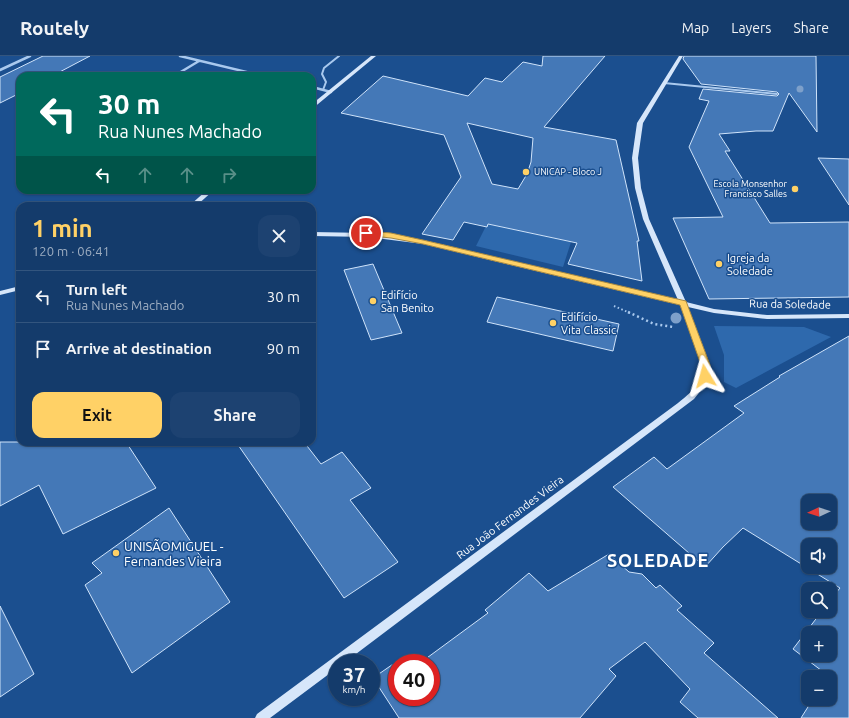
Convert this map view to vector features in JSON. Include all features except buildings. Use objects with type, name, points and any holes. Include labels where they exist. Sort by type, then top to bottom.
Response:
[{"type":"street","points":[[0,70],[30,56]]},
{"type":"street","points":[[180,56],[246,72]]},
{"type":"street","points":[[316,105],[374,56]]},
{"type":"street","name":"Rua João Fernandes Vieira","points":[[261,718],[692,395],[701,386],[705,376],[706,365],[683,303],[646,220],[638,188],[635,158],[640,123],[681,56]]},
{"type":"street","points":[[181,72],[199,61]]},
{"type":"street","points":[[316,88],[331,92]]},
{"type":"street","points":[[197,202],[206,194]]},
{"type":"street","name":"Rua da Soledade","points":[[316,234],[344,233],[391,236],[423,242],[714,311],[767,317],[849,316]]},
{"type":"street","points":[[0,293],[16,289]]},
{"type":"lane","points":[[323,90],[326,82],[322,74],[324,68],[339,56]]},
{"type":"lane","points":[[664,83],[777,94]]},
{"type":"shaded area","points":[[487,224],[571,242],[563,267],[476,246]]},
{"type":"shaded area","points":[[714,326],[804,327],[831,337],[736,388],[724,382],[724,355]]},
{"type":"place","name":"UNICAP - Bloco J","points":[[526,172]]},
{"type":"place","name":"Escola Monsenhor Francisco Salles","points":[[795,189]]},
{"type":"place","name":"Igreja da Soledade","points":[[719,264]]},
{"type":"place","name":"Edifício San Benito","points":[[373,301]]},
{"type":"place","name":"Edifício Vita Classic","points":[[553,323]]},
{"type":"place","name":"UNISÃOMIGUEL - Fernandes Vieira","points":[[116,553]]},
{"type":"district","name":"SOLEDADE","points":[[658,561]]},
{"type":"route","points":[[366,233],[423,242],[683,303],[706,365],[705,376]]}]
